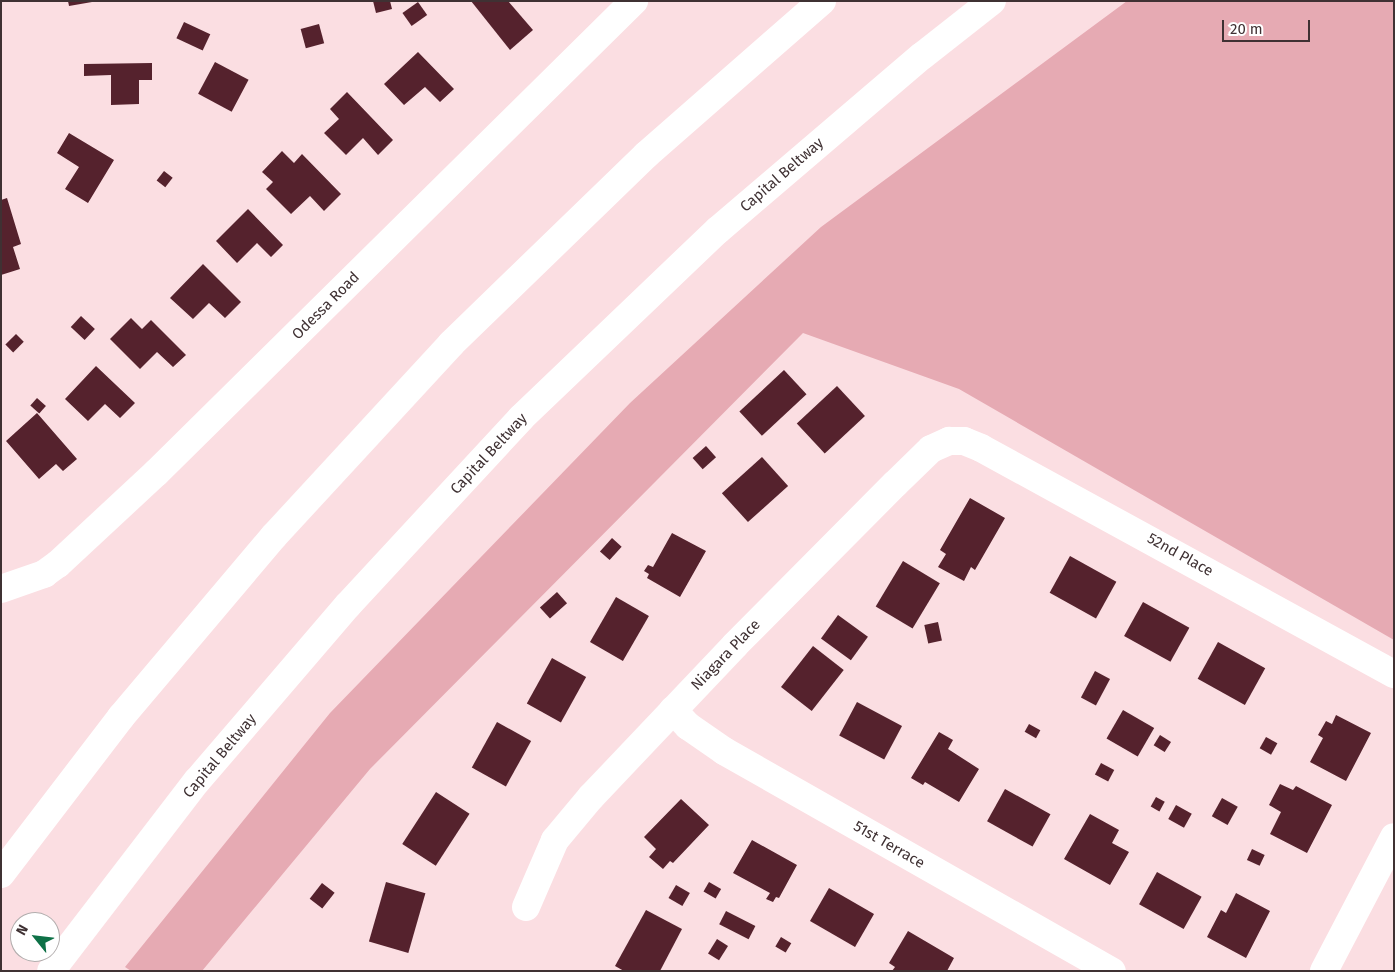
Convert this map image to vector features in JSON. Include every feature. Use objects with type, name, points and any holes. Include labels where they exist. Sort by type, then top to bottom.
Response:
[{"type":"main road","points":[[1,874],[121,717],[274,536],[451,344],[646,155],[822,1]]},
{"type":"main road","name":"Capital Beltway","points":[[51,971],[203,774],[348,605],[521,418],[718,230],[922,56],[992,1]]},
{"type":"main road","name":"Odessa Road","points":[[1,589],[44,574],[58,564],[142,486],[629,3]]},
{"type":"main road","name":"Niagara Place","points":[[526,907],[555,840],[673,710],[932,449],[949,441],[964,441]]},
{"type":"main road","name":"52nd Place","points":[[964,441],[1113,517],[1394,674]]},
{"type":"main road","name":"51st Terrace","points":[[673,710],[724,751],[1112,971]]},
{"type":"main road","points":[[1324,971],[1394,837]]},
{"type":"shaded area","points":[[1127,1],[1394,1],[1394,640],[959,389],[803,333],[370,769],[202,971],[131,971],[125,967],[330,713],[630,403],[821,227]]},
{"type":"building","points":[[68,1],[91,1],[92,2],[69,6]]},
{"type":"building","points":[[373,1],[390,1],[392,9],[376,13]]},
{"type":"building","points":[[471,1],[508,1],[533,30],[510,50]]},
{"type":"building","points":[[418,2],[427,15],[412,26],[402,13]]},
{"type":"building","points":[[184,22],[210,34],[203,51],[176,38]]},
{"type":"building","points":[[319,24],[324,43],[306,48],[301,29]]},
{"type":"building","points":[[418,52],[454,89],[440,102],[425,87],[404,105],[384,84]]},
{"type":"building","points":[[215,62],[249,80],[232,112],[198,94]]},
{"type":"building","points":[[152,63],[152,80],[139,80],[139,104],[111,105],[111,75],[84,76],[84,64]]},
{"type":"building","points":[[347,92],[393,140],[378,155],[363,138],[346,155],[324,133],[339,119],[330,109]]},
{"type":"building","points":[[69,133],[114,160],[88,203],[65,189],[79,167],[57,153]]},
{"type":"building","points":[[282,151],[294,163],[302,154],[341,194],[324,211],[310,196],[291,214],[266,189],[273,182],[262,172]]},
{"type":"building","points":[[164,171],[173,178],[165,187],[157,180]]},
{"type":"building","points":[[7,198],[21,244],[13,247],[20,269],[1,275],[1,200]]},
{"type":"building","points":[[248,209],[283,245],[271,257],[257,243],[237,263],[216,241]]},
{"type":"building","points":[[203,264],[241,302],[225,318],[209,303],[193,319],[170,298]]},
{"type":"building","points":[[81,316],[95,329],[85,340],[71,327]]},
{"type":"building","points":[[131,318],[142,329],[151,320],[186,355],[173,367],[157,352],[140,369],[110,339]]},
{"type":"building","points":[[16,334],[24,342],[13,352],[5,345]]},
{"type":"building","points":[[96,366],[135,403],[120,418],[105,404],[88,421],[65,399]]},
{"type":"building","points":[[784,370],[807,394],[762,436],[739,412]]},
{"type":"building","points":[[837,386],[865,416],[825,453],[797,424]]},
{"type":"building","points":[[37,398],[46,406],[39,413],[30,405]]},
{"type":"building","points":[[37,413],[77,459],[63,471],[56,464],[39,479],[6,441]]},
{"type":"building","points":[[706,446],[716,457],[703,469],[693,458]]},
{"type":"building","points":[[762,457],[788,486],[748,522],[722,493]]},
{"type":"building","points":[[970,498],[1005,518],[975,570],[971,567],[964,581],[938,567],[946,554],[940,550]]},
{"type":"building","points":[[672,533],[706,551],[680,597],[647,578],[649,574],[644,571],[648,565],[653,567]]},
{"type":"building","points":[[612,538],[622,547],[610,560],[600,551]]},
{"type":"building","points":[[1070,556],[1116,582],[1096,618],[1050,593]]},
{"type":"building","points":[[903,561],[940,583],[913,629],[876,606]]},
{"type":"building","points":[[557,592],[567,603],[550,619],[540,607]]},
{"type":"building","points":[[616,597],[649,616],[623,661],[590,642]]},
{"type":"building","points":[[1143,602],[1189,628],[1170,662],[1124,636]]},
{"type":"building","points":[[838,615],[868,637],[851,660],[821,638]]},
{"type":"building","points":[[938,622],[942,641],[928,643],[924,625]]},
{"type":"building","points":[[1218,642],[1265,668],[1245,705],[1198,679]]},
{"type":"building","points":[[813,646],[844,670],[812,711],[781,687]]},
{"type":"building","points":[[552,658],[586,677],[561,722],[527,703]]},
{"type":"building","points":[[1095,671],[1110,679],[1096,705],[1081,697]]},
{"type":"building","points":[[857,702],[902,726],[884,759],[839,736]]},
{"type":"building","points":[[1123,710],[1154,728],[1138,757],[1106,739]]},
{"type":"building","points":[[1336,715],[1371,733],[1346,781],[1310,762],[1323,738],[1318,735],[1326,721],[1332,724]]},
{"type":"building","points":[[497,722],[531,741],[506,786],[472,767]]},
{"type":"building","points":[[1029,724],[1040,730],[1036,738],[1025,732]]},
{"type":"building","points":[[939,732],[953,740],[948,749],[979,769],[959,802],[925,782],[923,785],[911,778]]},
{"type":"building","points":[[1160,735],[1171,742],[1165,752],[1154,745]]},
{"type":"building","points":[[1266,737],[1277,743],[1271,755],[1260,748]]},
{"type":"building","points":[[1101,763],[1114,770],[1108,782],[1095,774]]},
{"type":"building","points":[[1280,784],[1293,790],[1296,786],[1332,805],[1307,853],[1270,834],[1281,812],[1269,805]]},
{"type":"building","points":[[1005,789],[1050,814],[1033,847],[987,821]]},
{"type":"building","points":[[436,792],[470,814],[436,866],[402,844]]},
{"type":"building","points":[[1156,797],[1165,802],[1159,811],[1151,807]]},
{"type":"building","points":[[1222,798],[1238,807],[1228,825],[1212,816]]},
{"type":"building","points":[[681,799],[709,825],[673,863],[670,861],[663,869],[649,857],[656,849],[644,837]]},
{"type":"building","points":[[1176,805],[1192,814],[1184,828],[1168,819]]},
{"type":"building","points":[[1090,814],[1119,830],[1112,843],[1129,852],[1110,885],[1064,859]]},
{"type":"building","points":[[752,840],[797,865],[779,898],[776,897],[773,902],[766,899],[770,893],[733,873]]},
{"type":"building","points":[[1252,849],[1265,855],[1260,866],[1247,860]]},
{"type":"building","points":[[1157,872],[1202,897],[1184,929],[1139,904]]},
{"type":"building","points":[[386,882],[425,893],[408,953],[369,942]]},
{"type":"building","points":[[709,882],[721,889],[716,899],[704,892]]},
{"type":"building","points":[[322,883],[335,893],[322,909],[310,899]]},
{"type":"building","points":[[676,885],[690,893],[682,906],[668,898]]},
{"type":"building","points":[[829,888],[874,914],[855,947],[810,921]]},
{"type":"building","points":[[1236,893],[1270,911],[1246,958],[1207,937],[1221,910],[1226,913]]},
{"type":"building","points":[[646,910],[682,929],[660,971],[624,971],[615,966]]},
{"type":"building","points":[[726,911],[755,926],[749,939],[719,924]]},
{"type":"building","points":[[908,931],[954,958],[947,971],[892,971],[895,967],[889,963]]},
{"type":"building","points":[[781,937],[791,943],[786,953],[775,946]]},
{"type":"building","points":[[717,939],[728,946],[719,960],[708,953]]}]
